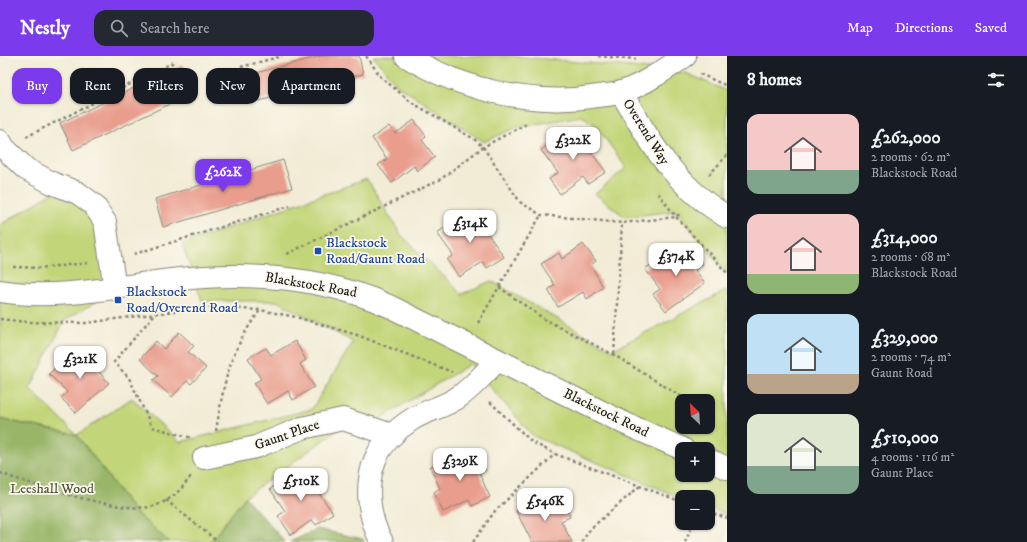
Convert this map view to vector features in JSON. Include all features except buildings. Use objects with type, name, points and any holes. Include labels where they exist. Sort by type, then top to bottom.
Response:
[{"type":"street","points":[[406,56],[432,71],[463,82],[507,94],[554,100],[581,99],[621,92],[647,79],[685,56]]},
{"type":"street","name":"Overend Way","points":[[621,92],[650,142],[671,171],[699,197],[727,217]]},
{"type":"street","points":[[2,145],[26,169],[52,183],[78,193],[94,205],[105,222],[115,289]]},
{"type":"street","name":"Blackstock Road","points":[[0,291],[13,293],[57,293],[115,289],[206,276],[258,275],[314,283],[364,295],[624,423],[675,445]]},
{"type":"street","points":[[382,542],[371,512],[369,485],[375,459],[392,435],[412,419],[460,397],[477,382],[497,360]]},
{"type":"street","name":"Gaunt Place","points":[[209,451],[256,447],[302,428],[343,419],[392,435]]},
{"type":"street","points":[[715,463],[727,468]]},
{"type":"path","points":[[241,67],[282,56]]},
{"type":"path","points":[[366,56],[381,77],[411,102],[474,139],[483,147],[520,202],[541,215],[622,223],[676,217],[699,197]]},
{"type":"path","points":[[2,145],[176,61]]},
{"type":"path","points":[[258,275],[292,250],[441,179],[483,147],[525,124],[532,122]]},
{"type":"path","points":[[655,189],[676,217],[727,273]]},
{"type":"path","points":[[8,266],[38,268],[111,261],[290,206]]},
{"type":"path","points":[[465,344],[541,215]]},
{"type":"path","points":[[614,355],[622,223]]},
{"type":"path","points":[[499,287],[544,319],[614,355],[677,394]]},
{"type":"path","points":[[0,319],[26,322],[86,323],[154,315],[204,307],[260,310],[296,317],[357,335],[477,382]]},
{"type":"path","points":[[0,473],[116,506],[153,506],[179,493],[209,451],[225,382],[238,344],[260,310]]},
{"type":"path","points":[[154,315],[114,362],[129,378],[152,427],[209,451]]},
{"type":"path","points":[[508,422],[532,442],[555,454],[675,499]]},
{"type":"path","points":[[473,542],[495,511],[555,454]]},
{"type":"path","points":[[582,542],[590,529],[640,486]]},
{"type":"path","points":[[166,500],[218,542]]},
{"type":"path","points":[[715,514],[727,518]]},
{"type":"path","points":[[685,542],[691,530]]},
{"type":"green space","points":[[373,56],[514,56],[631,67],[686,73],[727,91],[727,274],[676,211],[625,217],[595,194],[626,168],[596,125],[582,116],[518,127],[484,142],[397,85]]},
{"type":"green space","points":[[367,179],[401,235],[462,294],[491,281],[612,350],[727,290],[727,515],[715,510],[715,490],[675,490],[675,495],[533,436],[470,364],[381,418],[343,426],[245,497],[210,542],[169,542],[134,511],[77,435],[132,398],[180,442],[312,409],[353,342],[277,301],[202,301],[182,244]]},
{"type":"green space","points":[[56,191],[90,209],[114,291],[64,321],[30,389],[77,435],[0,419],[0,225]]},
{"type":"green space","name":"Leeshall Wood","points":[[0,419],[77,435],[134,511],[169,542],[0,542]]},
{"type":"green space","points":[[245,497],[285,542],[210,542]]},
{"type":"green space","points":[[317,529],[363,539],[364,542],[290,542]]},
{"type":"place","name":"Blackstock Road/Gaunt Road","points":[[318,251]]},
{"type":"place","name":"Blackstock Road/Overend Road","points":[[118,300]]}]
